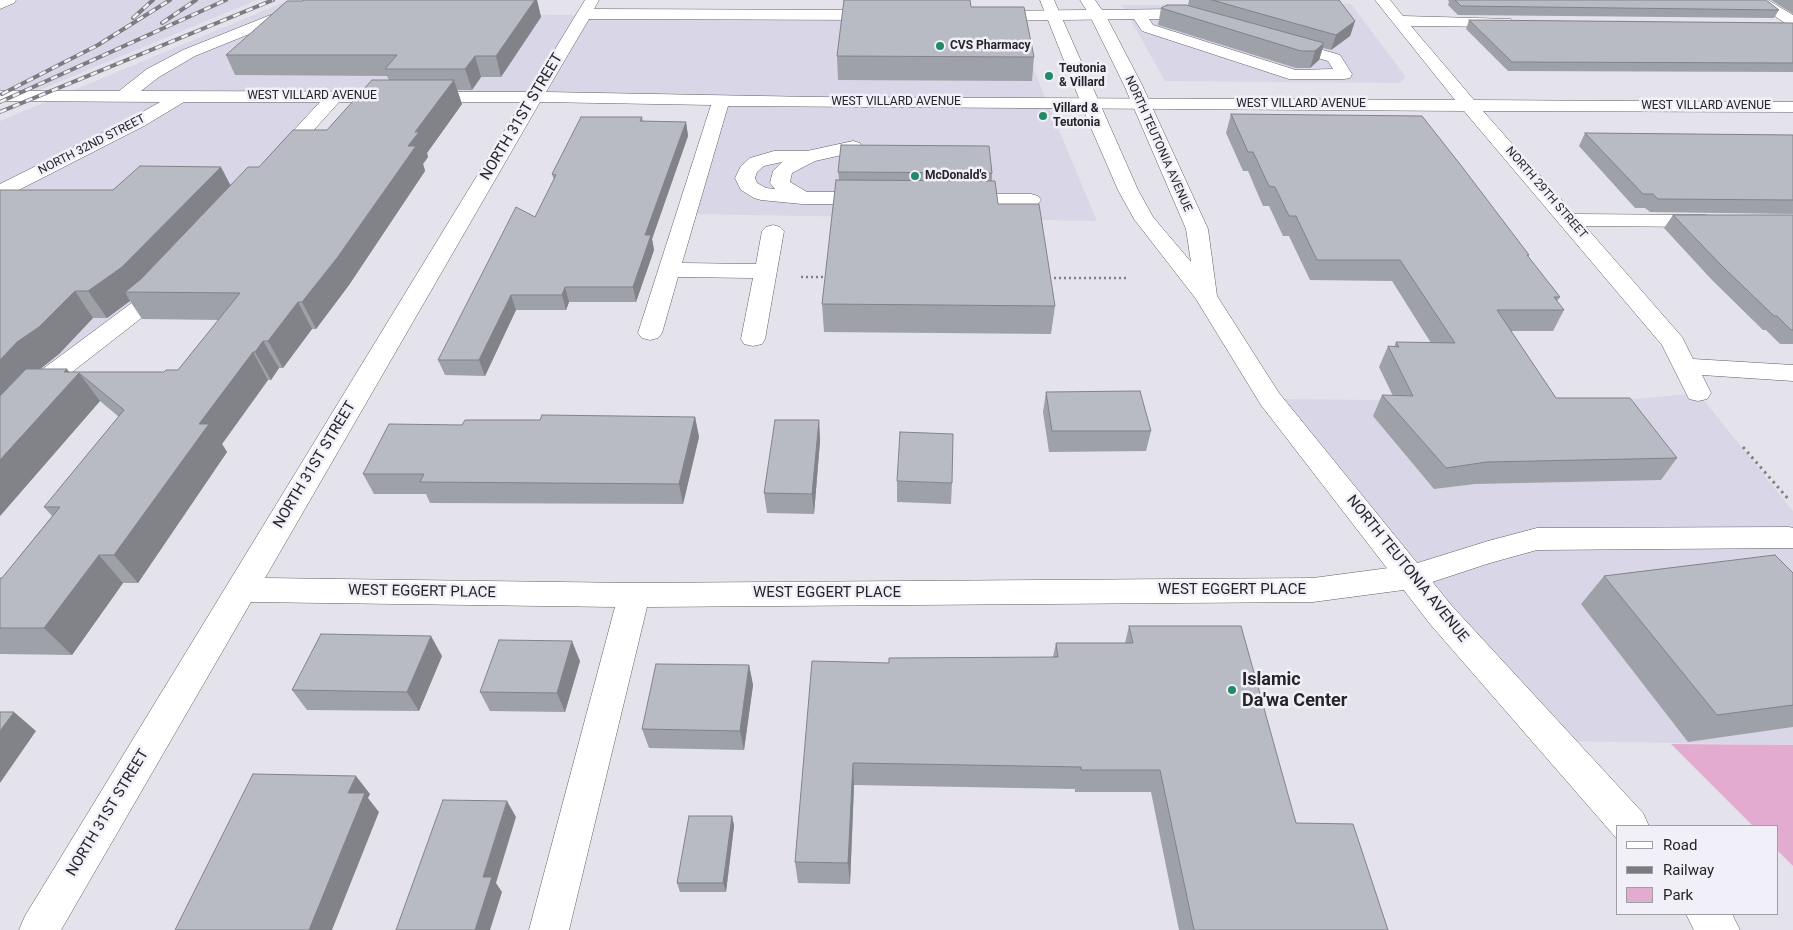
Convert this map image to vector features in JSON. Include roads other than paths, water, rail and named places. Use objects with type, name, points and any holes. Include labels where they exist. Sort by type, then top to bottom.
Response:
[{"type":"street","points":[[0,5],[8,0]]},
{"type":"street","name":"NORTH TEUTONIA AVENUE","points":[[1087,0],[1097,14],[1141,102],[1196,228],[1206,296]]},
{"type":"street","name":"NORTH 29TH STREET","points":[[1382,0],[1469,105],[1674,342],[1698,393]]},
{"type":"street","points":[[1758,0],[1793,24]]},
{"type":"street","points":[[126,95],[153,73],[189,53],[325,1]]},
{"type":"street","points":[[588,7],[797,7],[892,15]]},
{"type":"street","name":"NORTH 31ST STREET","points":[[39,930],[588,7]]},
{"type":"street","points":[[969,16],[1050,8],[1097,14],[1184,14],[1212,22]]},
{"type":"street","name":"NORTH TEUTONIA AVENUE","points":[[1050,8],[1128,190],[1144,219],[1206,296],[1270,399],[1448,622],[1629,825]]},
{"type":"street","points":[[1138,14],[1147,28],[1295,75],[1344,74],[1334,58],[1268,39]]},
{"type":"street","points":[[1400,21],[1525,22]]},
{"type":"street","points":[[1767,25],[1793,24]]},
{"type":"street","points":[[1310,75],[1328,104]]},
{"type":"street","name":"NORTH 32ND STREET","points":[[0,192],[138,122],[183,95]]},
{"type":"street","name":"WEST VILLARD AVENUE","points":[[0,96],[533,97],[1793,107]]},
{"type":"street","points":[[268,170],[335,96]]},
{"type":"street","points":[[650,333],[722,100]]},
{"type":"street","points":[[853,147],[809,156],[774,157],[757,162],[748,170],[745,178],[748,186],[761,194],[803,198],[892,199]]},
{"type":"street","points":[[803,198],[785,190],[780,183],[783,171],[792,164],[809,156]]},
{"type":"street","points":[[942,199],[1031,200]]},
{"type":"street","points":[[1570,220],[1723,221]]},
{"type":"street","points":[[753,339],[773,231]]},
{"type":"street","points":[[669,270],[764,273]]},
{"type":"street","points":[[0,430],[49,377],[145,304],[176,271]]},
{"type":"street","points":[[1685,366],[1793,373]]},
{"type":"street","name":"WEST EGGERT PLACE","points":[[241,590],[634,595],[1312,590],[1411,578],[1488,552],[1537,539],[1789,538]]},
{"type":"street","points":[[549,930],[634,595]]},
{"type":"railway","points":[[133,18],[153,0]]},
{"type":"railway","points":[[2,94],[98,45],[170,0]]},
{"type":"railway","points":[[162,23],[196,0]]},
{"type":"railway","points":[[0,102],[226,0]]},
{"type":"railway","points":[[0,112],[273,0]]},
{"type":"place","name":"CVS Pharmacy","points":[[940,46]]},
{"type":"place","name":"Teutonia & Villard","points":[[1049,76]]},
{"type":"place","name":"Villard & Teutonia","points":[[1043,116]]},
{"type":"place","name":"McDonald's","points":[[915,176]]},
{"type":"place","name":"Islamic Da'wa Center","points":[[1232,690]]}]
